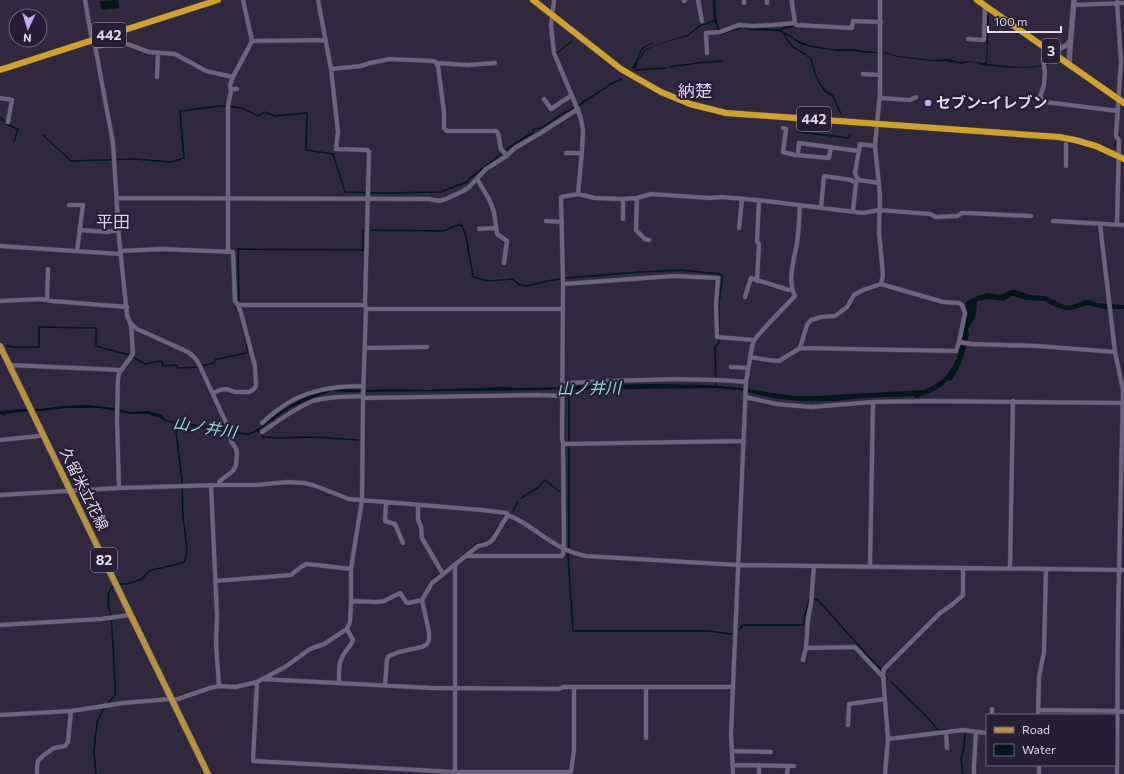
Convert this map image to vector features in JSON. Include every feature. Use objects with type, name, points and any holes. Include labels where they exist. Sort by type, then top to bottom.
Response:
[{"type":"highway","name":"442","points":[[0,70],[209,1],[218,0]]},
{"type":"highway","name":"442","points":[[533,0],[621,69],[661,92],[690,104],[726,113],[1059,137],[1096,146],[1121,158]]},
{"type":"highway","name":"3","points":[[977,0],[1124,103]]},
{"type":"main road","name":"久留米立花線","points":[[0,346],[208,774]]},
{"type":"street","points":[[86,0],[113,143],[120,253],[127,315],[131,324],[132,354],[119,373],[118,379],[117,419],[119,488]]},
{"type":"street","points":[[228,252],[228,106],[230,85],[252,42],[243,0]]},
{"type":"street","points":[[0,714],[71,711],[123,703],[172,700],[219,686],[235,687],[257,682],[285,667],[310,649],[324,644],[347,629],[350,622],[351,569],[362,500],[369,152],[367,150],[336,149],[338,132],[331,69],[318,0]]},
{"type":"street","points":[[554,0],[551,26],[554,53],[577,108],[583,130],[578,194]]},
{"type":"street","points":[[698,0],[702,21]]},
{"type":"street","points":[[792,0],[792,9],[795,14],[794,23]]},
{"type":"street","points":[[880,0],[880,98],[875,146],[879,183],[880,253],[883,275],[881,284]]},
{"type":"street","points":[[1069,65],[1074,2],[1124,3]]},
{"type":"street","points":[[1116,224],[1121,158],[1119,141],[1116,136],[1121,62],[1117,2]]},
{"type":"street","points":[[968,39],[984,40],[985,6]]},
{"type":"street","points":[[707,53],[706,33],[720,32],[739,25],[752,26],[794,23],[852,28],[853,20],[881,22]]},
{"type":"street","points":[[252,42],[326,40]]},
{"type":"street","points":[[1070,40],[1067,45],[1062,48],[1046,48],[1044,85],[1040,98],[1045,102],[1118,111]]},
{"type":"street","points":[[96,47],[110,44],[127,44],[149,52],[175,54],[206,71],[233,77]]},
{"type":"street","points":[[157,77],[158,53]]},
{"type":"street","points":[[331,69],[362,66],[390,59],[433,61],[437,63],[495,63]]},
{"type":"street","points":[[437,63],[445,130],[494,130],[498,133],[502,149],[507,156]]},
{"type":"street","points":[[863,74],[880,75]]},
{"type":"street","points":[[230,89],[238,89]]},
{"type":"street","points":[[544,98],[551,109],[572,95]]},
{"type":"street","points":[[880,98],[910,100],[916,97]]},
{"type":"street","points":[[0,98],[12,100],[8,122]]},
{"type":"street","points":[[117,198],[430,199],[439,201],[469,187],[486,169],[507,156],[515,148],[539,134],[577,108]]},
{"type":"street","points":[[783,128],[786,129],[783,152],[829,158],[831,147]]},
{"type":"street","points":[[798,155],[799,143],[859,151]]},
{"type":"street","points":[[875,146],[860,144],[855,173],[859,180],[879,183]]},
{"type":"street","points":[[1066,144],[1066,166]]},
{"type":"street","points":[[566,153],[582,153]]},
{"type":"street","points":[[821,208],[824,176],[851,180],[856,183],[853,211]]},
{"type":"street","points":[[477,179],[489,199],[494,212],[497,234],[507,241],[504,263]]},
{"type":"street","points":[[466,556],[562,556],[564,550],[562,438],[563,284],[561,197],[578,194],[595,198],[623,199],[637,198],[651,194],[759,200],[863,213],[879,210],[930,214],[936,217],[957,216],[967,213],[1031,216]]},
{"type":"street","points":[[637,198],[636,230],[645,239],[649,240]]},
{"type":"street","points":[[623,199],[623,219]]},
{"type":"street","points":[[739,228],[742,199]]},
{"type":"street","points":[[757,281],[759,200]]},
{"type":"street","points":[[69,205],[83,205],[77,251]]},
{"type":"street","points":[[733,774],[731,722],[746,382],[754,340],[795,296],[791,290],[792,267],[797,243],[800,205]]},
{"type":"street","points":[[546,221],[562,222]]},
{"type":"street","points":[[1053,221],[1124,225]]},
{"type":"street","points":[[1100,224],[1115,352],[1123,390],[1122,570],[1117,774]]},
{"type":"street","points":[[479,229],[496,228]]},
{"type":"street","points":[[80,230],[107,232],[118,230]]},
{"type":"street","points":[[0,246],[120,253],[162,250],[233,252],[235,301],[244,320],[256,366],[256,386],[249,392],[235,392],[226,389],[213,393]]},
{"type":"street","points":[[47,300],[48,269]]},
{"type":"street","points":[[563,284],[674,276],[718,278],[716,305],[717,337],[754,340]]},
{"type":"street","points":[[745,297],[751,278],[789,290]]},
{"type":"street","points":[[750,356],[779,361],[800,348],[956,350],[965,313],[962,305],[959,303],[944,302],[881,284],[863,290],[854,295],[847,307],[835,316],[821,317],[811,320],[807,325],[800,348]]},
{"type":"street","points":[[0,301],[30,299],[127,307]]},
{"type":"street","points":[[238,305],[562,309]]},
{"type":"street","points":[[131,324],[137,329],[188,352],[198,362],[229,429],[231,441],[237,454],[236,465],[233,471],[220,481],[218,485]]},
{"type":"street","points":[[959,342],[971,344],[1038,346],[1115,352]]},
{"type":"street","points":[[365,348],[427,347]]},
{"type":"street","points":[[9,365],[121,370]]},
{"type":"street","points":[[731,367],[748,368]]},
{"type":"street","points":[[563,383],[677,380],[746,382]]},
{"type":"street","points":[[262,423],[280,408],[311,392],[330,388],[364,386]]},
{"type":"street","points":[[262,432],[298,409],[314,401],[332,397],[563,396]]},
{"type":"street","points":[[746,397],[776,404],[811,407],[873,402],[927,401],[1123,403]]},
{"type":"street","points":[[1010,569],[1013,401]]},
{"type":"street","points":[[870,566],[873,402]]},
{"type":"street","points":[[0,440],[39,436],[43,434]]},
{"type":"street","points":[[563,444],[744,441]]},
{"type":"street","points":[[0,495],[119,488],[255,485],[288,482],[304,483],[314,485],[349,499],[507,513],[564,550],[586,556],[738,565],[1122,570]]},
{"type":"street","points":[[212,485],[217,616],[216,644],[219,686]]},
{"type":"street","points":[[386,502],[385,521],[395,524],[403,543]]},
{"type":"street","points":[[418,505],[418,520],[421,527],[422,538],[443,574]]},
{"type":"street","points":[[385,685],[387,659],[389,656],[399,652],[422,647],[427,644],[429,640],[429,632],[422,600],[432,583],[478,546],[487,545],[495,538],[501,524],[508,515]]},
{"type":"street","points":[[215,581],[291,575],[306,564],[351,569]]},
{"type":"street","points":[[455,565],[455,773]]},
{"type":"street","points":[[803,660],[806,648],[814,566]]},
{"type":"street","points":[[885,774],[888,739],[884,669],[932,620],[960,599],[963,595],[963,568]]},
{"type":"street","points":[[1046,569],[1044,652],[1039,677],[1038,712],[1124,712]]},
{"type":"street","points":[[351,601],[384,601],[400,593],[406,602],[422,600]]},
{"type":"street","points":[[0,625],[130,615]]},
{"type":"street","points":[[340,683],[340,661],[343,654],[352,645],[353,640],[347,629]]},
{"type":"street","points":[[806,648],[855,647],[884,678]]},
{"type":"street","points":[[261,679],[456,688],[559,689],[563,687],[733,687]]},
{"type":"street","points":[[257,682],[253,761],[455,773],[571,772],[574,750],[574,688]]},
{"type":"street","points":[[646,687],[646,738]]},
{"type":"street","points":[[848,725],[849,704],[885,699]]},
{"type":"street","points":[[992,709],[992,714]]},
{"type":"street","points":[[37,774],[38,761],[54,748],[65,746],[68,742],[71,711]]},
{"type":"street","points":[[888,739],[964,730],[986,732]]},
{"type":"street","points":[[946,732],[948,748]]},
{"type":"street","points":[[974,774],[976,732]]},
{"type":"street","points":[[732,751],[771,752]]},
{"type":"street","points":[[733,765],[794,766]]},
{"type":"street","points":[[759,765],[759,774]]},
{"type":"street","points":[[787,774],[788,766]]},
{"type":"water","points":[[118,0],[119,8],[101,10],[100,1]]},
{"type":"water","points":[[713,0],[715,0],[716,18],[720,33],[740,27],[779,29],[797,40],[809,45],[833,49],[854,49],[878,53],[837,51],[811,47],[800,44],[784,33],[778,31],[750,30],[742,28],[720,35],[714,22],[701,26],[688,36],[659,44],[646,50],[638,61],[635,69],[632,68],[642,48],[645,46],[652,43],[653,44],[643,49],[638,59],[646,49],[658,44],[687,35],[700,25],[714,20]]},
{"type":"water","points":[[987,15],[989,16],[987,64],[1018,67],[1037,66],[1055,61],[1055,63],[1037,67],[1014,68],[981,65],[974,62],[962,64],[947,61],[931,61],[897,57],[884,53],[933,60],[949,59],[959,62],[968,61],[984,63],[986,62]]},
{"type":"water","name":"山ノ井川","points":[[1011,290],[1016,290],[1029,295],[1045,296],[1066,306],[1089,300],[1096,303],[1124,305],[1124,309],[1105,309],[1088,305],[1072,310],[1065,310],[1045,301],[1025,300],[1014,296],[1003,301],[989,299],[977,301],[976,313],[968,329],[969,335],[961,364],[952,380],[949,380],[941,387],[933,391],[916,398],[914,396],[861,398],[836,401],[802,401],[778,399],[739,390],[716,388],[571,390],[570,393],[566,393],[566,390],[553,389],[332,391],[290,408],[274,419],[274,421],[273,420],[254,433],[248,435],[227,433],[211,428],[200,429],[178,424],[178,426],[176,426],[176,424],[148,414],[130,414],[100,408],[66,408],[5,414],[5,416],[0,414],[0,411],[19,409],[41,409],[61,406],[87,405],[114,408],[129,412],[148,411],[162,415],[166,420],[170,421],[214,426],[228,431],[246,433],[257,429],[290,405],[323,390],[432,390],[646,384],[709,385],[796,396],[815,396],[924,390],[941,380],[956,360],[963,332],[966,302],[974,297],[987,293],[1001,295]]},
{"type":"waterway","points":[[780,30],[793,26]]},
{"type":"waterway","points":[[784,32],[786,38],[793,47],[811,59],[815,74],[820,84],[825,91],[833,96],[841,114]]},
{"type":"waterway","points":[[557,53],[572,41]]},
{"type":"waterway","points":[[669,67],[722,61]]},
{"type":"waterway","points":[[635,70],[666,68]]},
{"type":"waterway","points":[[43,135],[71,161],[135,159],[171,162],[184,158],[180,111],[226,106],[242,108],[258,116],[264,112],[275,116],[307,113],[306,150],[333,154],[345,192],[440,192],[467,182],[514,144],[532,133],[534,129],[541,128],[611,84],[622,79]]},
{"type":"waterway","points":[[0,117],[4,121]]},
{"type":"waterway","points":[[6,124],[18,129],[14,142]]},
{"type":"waterway","points":[[798,132],[849,138],[850,135]]},
{"type":"waterway","points":[[1114,146],[1119,134]]},
{"type":"waterway","points":[[370,230],[443,231],[461,224],[466,236],[473,277],[488,281],[512,279],[520,285],[528,286],[566,278],[639,272],[682,270],[720,274],[723,276],[719,302],[719,342],[715,348],[716,386]]},
{"type":"waterway","points":[[239,313],[235,306],[239,300],[238,249],[363,250],[363,230],[365,230]]},
{"type":"waterway","points":[[7,346],[39,347],[39,327],[96,328],[96,346],[129,355],[145,364],[162,361],[163,366],[176,365],[178,368],[198,367],[214,363],[215,360],[218,359],[246,353],[248,351],[241,320]]},
{"type":"waterway","name":"山ノ井川","points":[[569,392],[569,547]]},
{"type":"waterway","name":"山ノ井川","points":[[117,584],[127,584],[142,579],[151,570],[184,562],[186,558],[187,548],[183,517],[182,481],[176,431],[177,426]]},
{"type":"waterway","points":[[257,430],[264,437],[313,437],[358,440]]},
{"type":"waterway","points":[[521,498],[539,487],[545,480],[560,492]]},
{"type":"waterway","points":[[513,511],[518,502]]},
{"type":"waterway","points":[[504,524],[508,518]]},
{"type":"waterway","points":[[495,533],[498,526]]},
{"type":"waterway","points":[[467,552],[476,544],[486,542],[490,539]]},
{"type":"waterway","points":[[458,560],[464,554]]},
{"type":"waterway","points":[[568,554],[573,631],[707,631],[732,634]]},
{"type":"waterway","points":[[443,571],[452,565]]},
{"type":"waterway","points":[[430,582],[440,573]]},
{"type":"waterway","points":[[96,774],[94,752],[97,722],[104,708],[115,695],[111,616],[108,605],[109,593],[111,588],[114,586]]},
{"type":"waterway","points":[[739,630],[743,625],[803,625],[809,599]]},
{"type":"waterway","points":[[814,599],[818,600],[881,669]]},
{"type":"waterway","points":[[891,682],[928,718],[937,729],[949,730]]},
{"type":"waterway","points":[[963,774],[961,758],[964,748],[965,734]]},
{"type":"place","name":"セブン-イレブン","points":[[928,103]]},
{"type":"district","name":"納楚","points":[[695,91]]},
{"type":"district","name":"平田","points":[[113,222]]}]
